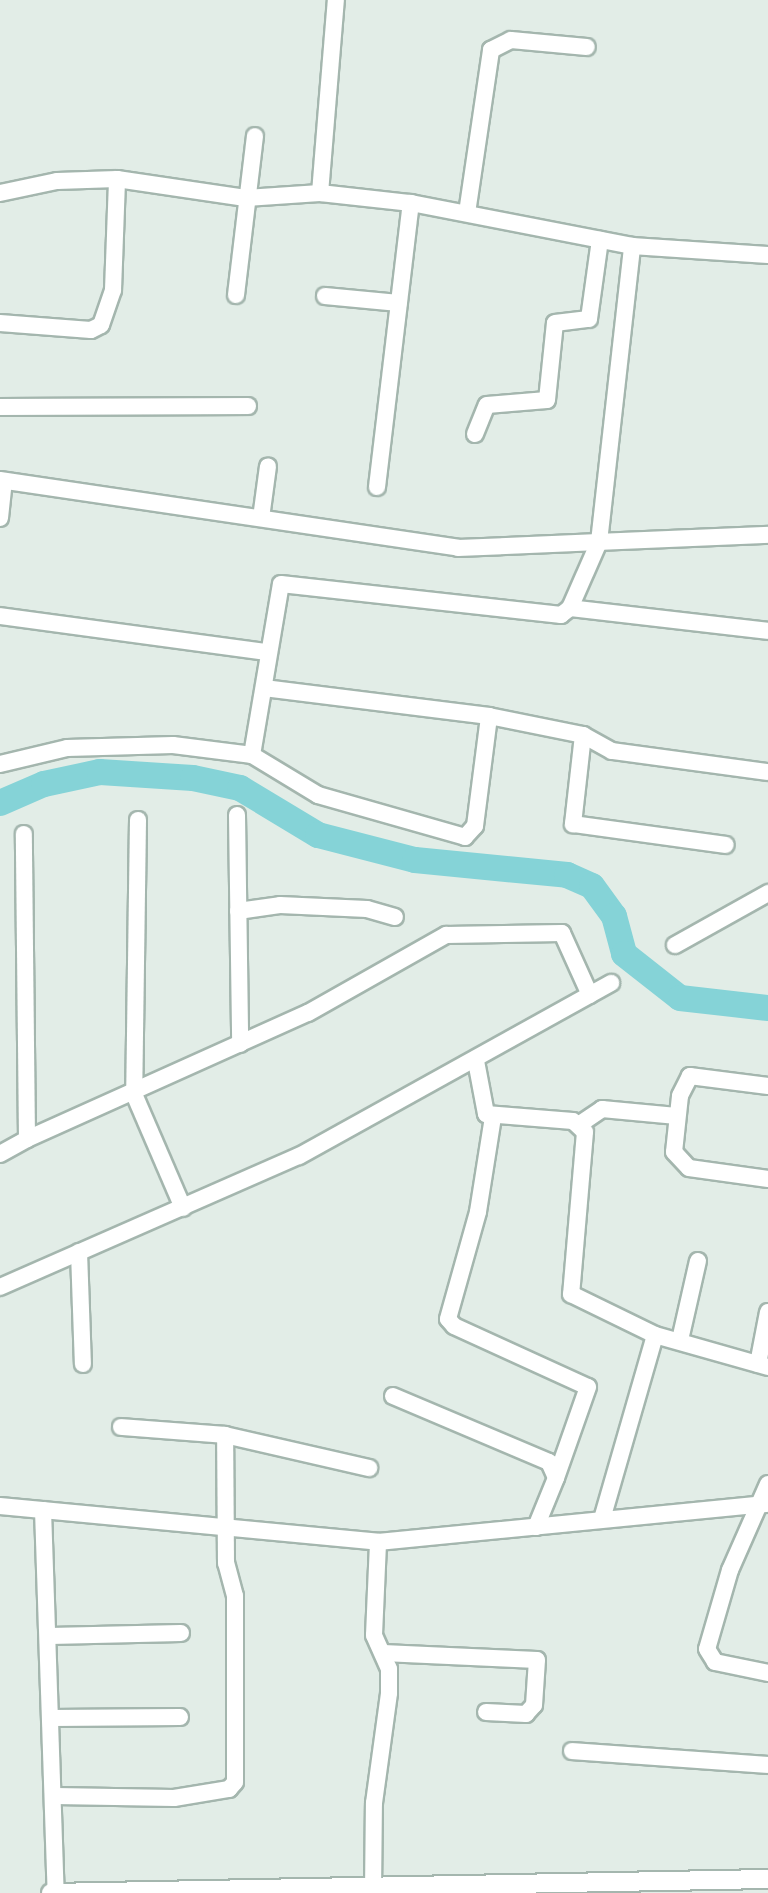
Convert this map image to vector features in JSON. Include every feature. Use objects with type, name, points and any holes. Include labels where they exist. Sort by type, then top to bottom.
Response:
[{"type":"main road","points":[[51,1893],[608,1888],[768,1879]]},
{"type":"street","points":[[320,193],[336,0]]},
{"type":"street","points":[[467,213],[491,50],[511,40],[587,47]]},
{"type":"street","points":[[236,295],[255,136]]},
{"type":"street","points":[[0,323],[91,330],[101,325],[113,290],[117,179]]},
{"type":"street","points":[[0,193],[57,181],[117,179],[246,198],[320,193],[411,203],[632,246],[768,255]]},
{"type":"street","points":[[377,487],[411,203]]},
{"type":"street","points":[[475,434],[487,405],[547,400],[555,322],[589,319],[600,240]]},
{"type":"street","points":[[252,755],[264,688],[265,652],[278,587],[286,582],[561,615],[570,608],[599,542],[632,246]]},
{"type":"street","points":[[325,296],[399,303]]},
{"type":"street","points":[[0,407],[248,406]]},
{"type":"street","points":[[261,518],[268,466]]},
{"type":"street","points":[[0,518],[2,481],[458,548],[768,535]]},
{"type":"street","points":[[570,608],[768,631]]},
{"type":"street","points":[[0,616],[265,652]]},
{"type":"street","points":[[264,688],[489,716],[583,735],[612,751],[768,772]]},
{"type":"street","points":[[0,764],[66,748],[173,745],[252,755],[318,795],[465,837],[475,826],[489,716]]},
{"type":"street","points":[[583,735],[573,824],[726,845]]},
{"type":"street","points":[[237,815],[240,1044]]},
{"type":"street","points":[[138,820],[135,1094],[183,1208]]},
{"type":"street","points":[[24,834],[27,1139]]},
{"type":"street","points":[[675,945],[768,893]]},
{"type":"street","points":[[238,911],[280,905],[367,909],[395,917]]},
{"type":"street","points":[[0,1154],[27,1139],[135,1094],[308,1013],[446,935],[562,933],[590,995]]},
{"type":"street","points":[[0,1287],[299,1156],[476,1061],[611,983]]},
{"type":"street","points":[[476,1061],[482,1110],[493,1117],[580,1124],[602,1109],[677,1116]]},
{"type":"street","points":[[768,1086],[690,1076],[677,1116],[674,1152],[682,1165],[768,1179]]},
{"type":"street","points":[[493,1117],[478,1212],[448,1319],[454,1326],[588,1387],[536,1527]]},
{"type":"street","points":[[580,1124],[585,1141],[571,1294],[627,1317],[655,1335],[680,1340],[763,1365],[768,1312]]},
{"type":"street","points":[[79,1252],[83,1364]]},
{"type":"street","points":[[680,1340],[698,1261]]},
{"type":"street","points":[[602,1519],[655,1335]]},
{"type":"street","points":[[393,1396],[537,1453],[553,1466],[556,1478]]},
{"type":"street","points":[[120,1427],[225,1435],[369,1468]]},
{"type":"street","points":[[55,1796],[174,1798],[232,1787],[235,1596],[226,1563],[225,1435]]},
{"type":"street","points":[[768,1484],[762,1505],[730,1570],[707,1656],[768,1673]]},
{"type":"street","points":[[0,1506],[226,1531],[378,1542],[762,1505]]},
{"type":"street","points":[[43,1510],[50,1636],[56,1892]]},
{"type":"street","points":[[373,1891],[374,1803],[389,1693],[383,1653],[374,1635],[378,1542]]},
{"type":"street","points":[[50,1636],[181,1633]]},
{"type":"street","points":[[383,1653],[537,1660],[538,1681],[530,1709],[486,1712]]},
{"type":"street","points":[[52,1718],[180,1717]]},
{"type":"street","points":[[572,1751],[768,1765]]},
{"type":"waterway","points":[[0,803],[44,784],[100,772],[193,778],[240,788],[318,835],[415,860],[567,875],[592,886],[614,916],[624,954],[680,998],[768,1008]]}]
